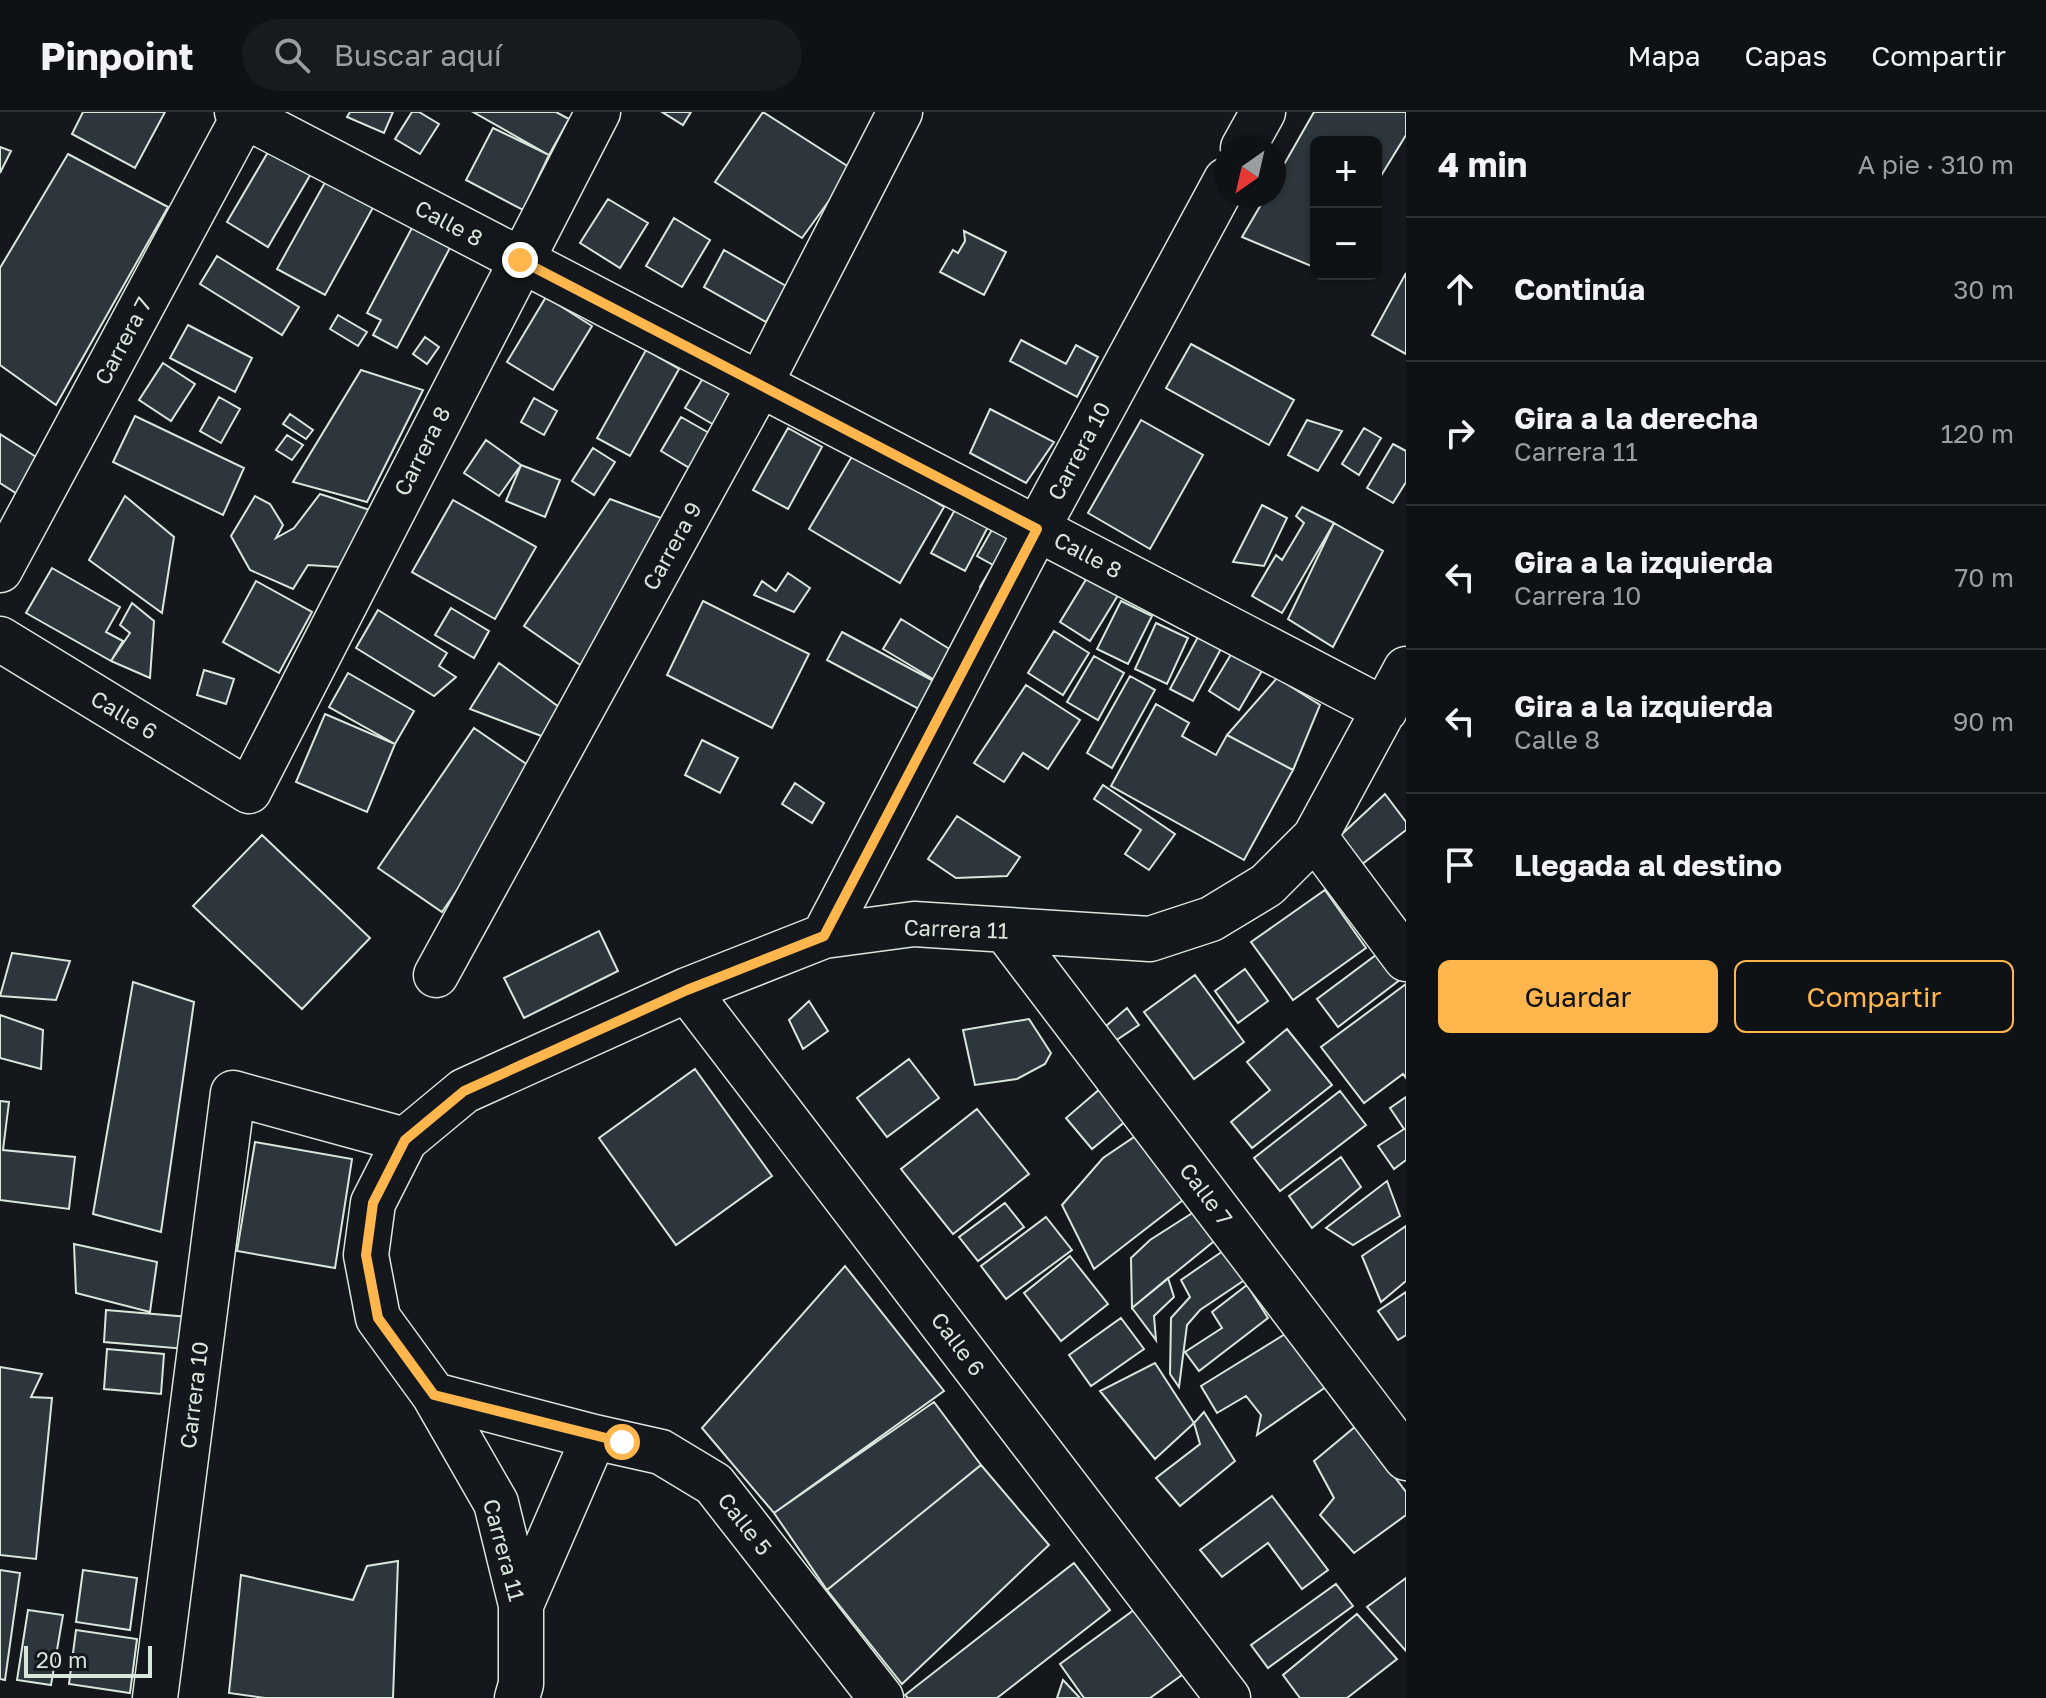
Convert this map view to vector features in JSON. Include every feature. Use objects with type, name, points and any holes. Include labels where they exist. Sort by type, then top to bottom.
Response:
[{"type":"street","name":"Carrera 8","points":[[249,791],[598,112]]},
{"type":"street","name":"Carrera 9","points":[[436,975],[760,384],[900,112]]},
{"type":"street","points":[[1250,136],[1263,112]]},
{"type":"street","name":"Calle 8","points":[[242,113],[1385,710]]},
{"type":"street","name":"Carrera 7","points":[[0,570],[242,113]]},
{"type":"street","name":"Carrera 10","points":[[824,936],[1037,529],[1214,202]]},
{"type":"street","name":"Calle 6","points":[[0,639],[249,791]]},
{"type":"street","name":"Carrera 11","points":[[524,1693],[521,1605],[496,1503],[434,1395],[378,1318],[366,1255],[373,1203],[405,1140],[464,1091],[687,990],[824,936],[914,924],[1150,939],[1211,919],[1256,892],[1315,837],[1406,669]]},
{"type":"street","points":[[1315,837],[1406,959]]},
{"type":"street","name":"Calle 7","points":[[1006,931],[1406,1458]]},
{"type":"street","name":"Calle 6","points":[[687,990],[1228,1698]]},
{"type":"street","name":"Carrera 10","points":[[155,1698],[233,1093],[405,1140]]},
{"type":"street","name":"Calle 5","points":[[434,1395],[661,1452],[714,1484],[881,1698]]},
{"type":"street","points":[[521,1605],[594,1437]]},
{"type":"building","points":[[83,112],[165,112],[135,168],[72,134]]},
{"type":"building","points":[[350,112],[393,112],[384,133],[347,117]]},
{"type":"building","points":[[412,112],[419,112],[439,124],[420,154],[395,139]]},
{"type":"building","points":[[473,112],[556,112],[569,119],[549,155]]},
{"type":"building","points":[[662,112],[691,112],[683,125]]},
{"type":"building","points":[[763,112],[852,169],[802,238],[715,182]]},
{"type":"building","points":[[1314,112],[1406,112],[1406,135],[1382,174],[1382,136],[1310,136],[1310,265],[1242,237],[1259,208],[1286,208],[1286,161]]},
{"type":"building","points":[[493,128],[549,155],[523,210],[466,180]]},
{"type":"building","points":[[0,147],[11,151],[0,173]]},
{"type":"building","points":[[271,147],[312,172],[268,247],[227,222]]},
{"type":"building","points":[[68,154],[168,207],[56,405],[0,365],[0,268]]},
{"type":"building","points":[[328,177],[375,204],[325,295],[277,269]]},
{"type":"building","points":[[608,199],[648,223],[620,268],[580,243]]},
{"type":"building","points":[[674,218],[710,240],[682,287],[646,266]]},
{"type":"building","points":[[414,224],[452,244],[397,348],[373,335],[381,320],[367,313]]},
{"type":"building","points":[[964,231],[1006,252],[984,295],[940,272],[953,250],[958,253],[965,241]]},
{"type":"building","points":[[724,250],[786,286],[766,322],[704,287]]},
{"type":"building","points":[[217,256],[299,307],[282,335],[200,284]]},
{"type":"building","points":[[1406,273],[1406,354],[1372,335]]},
{"type":"building","points":[[546,297],[592,326],[553,390],[507,362]]},
{"type":"building","points":[[338,315],[367,332],[358,346],[330,329]]},
{"type":"building","points":[[188,325],[252,358],[235,392],[170,358]]},
{"type":"building","points":[[425,337],[439,347],[427,364],[413,354]]},
{"type":"building","points":[[1021,340],[1066,364],[1076,345],[1098,357],[1077,397],[1010,361]]},
{"type":"building","points":[[1191,344],[1294,400],[1269,445],[1166,388]]},
{"type":"building","points":[[646,350],[679,369],[630,456],[597,438]]},
{"type":"building","points":[[163,363],[195,384],[171,421],[139,400]]},
{"type":"building","points":[[361,370],[423,390],[367,502],[293,482]]},
{"type":"building","points":[[703,378],[739,399],[721,429],[685,408]]},
{"type":"building","points":[[219,397],[240,409],[221,443],[200,431]]},
{"type":"building","points":[[534,398],[557,411],[544,435],[521,422]]},
{"type":"building","points":[[990,409],[1054,442],[1026,483],[970,453]]},
{"type":"building","points":[[290,414],[313,430],[306,439],[283,424]]},
{"type":"building","points":[[135,416],[244,468],[223,515],[113,462]]},
{"type":"building","points":[[681,417],[718,438],[698,473],[661,451]]},
{"type":"building","points":[[1141,420],[1203,455],[1150,549],[1088,513]]},
{"type":"building","points":[[1307,420],[1342,431],[1318,471],[1288,455]]},
{"type":"building","points":[[788,428],[822,447],[788,509],[753,490]]},
{"type":"building","points":[[1364,428],[1381,438],[1359,475],[1342,464]]},
{"type":"building","points":[[0,434],[41,460],[19,495],[0,483]]},
{"type":"building","points":[[287,435],[303,445],[292,460],[276,450]]},
{"type":"building","points":[[486,440],[521,465],[499,496],[464,473]]},
{"type":"building","points":[[1393,444],[1406,451],[1406,482],[1393,503],[1367,488]]},
{"type":"building","points":[[593,448],[615,462],[594,495],[572,481]]},
{"type":"building","points":[[854,453],[944,507],[900,583],[809,529]]},
{"type":"building","points":[[521,465],[560,480],[545,517],[506,501]]},
{"type":"building","points":[[320,494],[373,511],[340,567],[308,565],[293,589],[250,570],[231,536],[255,496],[270,504],[283,525],[276,538],[294,528]]},
{"type":"building","points":[[125,496],[174,537],[162,613],[89,560]]},
{"type":"building","points":[[610,499],[669,521],[586,669],[524,626]]},
{"type":"building","points":[[453,500],[536,547],[495,619],[412,572]]},
{"type":"building","points":[[1262,505],[1287,518],[1264,566],[1233,562]]},
{"type":"building","points":[[957,506],[990,523],[965,571],[931,553]]},
{"type":"building","points":[[1302,507],[1334,523],[1282,613],[1252,596],[1276,555],[1282,560],[1304,523],[1296,516]]},
{"type":"building","points":[[1334,523],[1383,551],[1333,647],[1288,619]]},
{"type":"building","points":[[994,526],[1022,542],[992,595],[980,587],[993,565],[977,556]]},
{"type":"building","points":[[52,568],[120,607],[106,632],[123,641],[111,661],[26,613]]},
{"type":"building","points":[[788,573],[810,588],[794,612],[754,595],[762,581],[776,591]]},
{"type":"building","points":[[1090,573],[1120,592],[1090,641],[1060,622]]},
{"type":"building","points":[[256,581],[312,612],[279,673],[223,642]]},
{"type":"building","points":[[703,601],[809,654],[772,728],[667,675]]},
{"type":"building","points":[[1121,601],[1152,616],[1128,664],[1097,649]]},
{"type":"building","points":[[132,603],[154,621],[150,678],[111,661],[130,633],[120,625]]},
{"type":"building","points":[[451,608],[489,631],[474,658],[435,635]]},
{"type":"building","points":[[378,610],[447,653],[439,666],[456,677],[434,696],[356,648]]},
{"type":"building","points":[[901,619],[956,653],[938,682],[883,649]]},
{"type":"building","points":[[1156,623],[1188,638],[1167,684],[1135,669]]},
{"type":"building","points":[[1054,631],[1089,653],[1063,695],[1028,673]]},
{"type":"building","points":[[842,632],[943,686],[928,714],[827,660]]},
{"type":"building","points":[[1199,635],[1222,647],[1193,701],[1170,689]]},
{"type":"building","points":[[1233,651],[1263,669],[1239,710],[1209,691]]},
{"type":"building","points":[[1094,656],[1124,673],[1098,720],[1067,702]]},
{"type":"building","points":[[499,663],[567,713],[544,737],[470,709]]},
{"type":"building","points":[[204,670],[234,679],[226,704],[197,695]]},
{"type":"building","points":[[348,673],[414,711],[395,744],[329,707]]},
{"type":"building","points":[[1130,676],[1155,690],[1112,768],[1087,753]]},
{"type":"building","points":[[1277,678],[1320,705],[1293,770],[1227,735]]},
{"type":"building","points":[[1026,685],[1080,720],[1048,769],[1023,753],[1004,782],[974,763]]},
{"type":"building","points":[[1156,704],[1189,723],[1182,736],[1216,755],[1227,735],[1293,770],[1244,860],[1111,786]]},
{"type":"building","points":[[325,714],[395,744],[367,812],[296,782]]},
{"type":"building","points":[[474,728],[538,772],[442,912],[378,868]]},
{"type":"building","points":[[702,740],[738,758],[720,793],[685,775]]},
{"type":"building","points":[[795,783],[824,803],[812,823],[782,804]]},
{"type":"building","points":[[1103,785],[1175,834],[1149,870],[1125,854],[1141,830],[1094,799]]},
{"type":"building","points":[[1385,794],[1406,822],[1406,830],[1361,865],[1340,836]]},
{"type":"building","points":[[957,816],[1020,857],[1007,876],[956,878],[928,859]]},
{"type":"building","points":[[262,835],[370,938],[302,1009],[193,906]]},
{"type":"building","points":[[1325,890],[1366,948],[1293,1000],[1251,942]]},
{"type":"building","points":[[599,931],[618,971],[524,1018],[504,978]]},
{"type":"building","points":[[1380,952],[1401,979],[1338,1027],[1317,999]]},
{"type":"building","points":[[12,953],[70,961],[56,1000],[0,996]]},
{"type":"building","points":[[1245,969],[1268,1001],[1238,1023],[1215,991]]},
{"type":"building","points":[[1195,975],[1244,1042],[1194,1079],[1144,1012]]},
{"type":"building","points":[[133,982],[194,1002],[161,1232],[93,1214]]},
{"type":"building","points":[[1406,984],[1406,1078],[1403,1074],[1364,1103],[1321,1047]]},
{"type":"building","points":[[809,1001],[828,1031],[803,1049],[789,1020]]},
{"type":"building","points":[[1127,1008],[1139,1025],[1115,1041],[1106,1026]]},
{"type":"building","points":[[0,1015],[43,1030],[41,1069],[0,1058]]},
{"type":"building","points":[[1029,1019],[1051,1053],[1045,1064],[1017,1079],[975,1085],[963,1030]]},
{"type":"building","points":[[1287,1029],[1332,1085],[1252,1148],[1231,1122],[1270,1090],[1247,1062]]},
{"type":"building","points":[[909,1059],[939,1098],[887,1137],[857,1098]]},
{"type":"building","points":[[695,1069],[772,1176],[676,1245],[599,1138]]},
{"type":"building","points":[[1101,1088],[1127,1120],[1092,1149],[1066,1118]]},
{"type":"building","points":[[1340,1091],[1366,1125],[1280,1191],[1254,1158]]},
{"type":"building","points":[[1406,1097],[1406,1160],[1394,1169],[1378,1146],[1404,1129],[1390,1108]]},
{"type":"building","points":[[0,1101],[9,1102],[3,1150],[75,1157],[69,1209],[0,1200]]},
{"type":"building","points":[[977,1109],[1029,1174],[953,1234],[901,1169]]},
{"type":"building","points":[[1149,1127],[1192,1193],[1094,1269],[1062,1205],[1103,1158]]},
{"type":"building","points":[[255,1142],[352,1159],[335,1268],[237,1251]]},
{"type":"building","points":[[1341,1157],[1361,1187],[1312,1228],[1289,1196]]},
{"type":"building","points":[[1387,1181],[1400,1216],[1353,1245],[1326,1228]]},
{"type":"building","points":[[1005,1203],[1024,1227],[978,1261],[959,1237]]},
{"type":"building","points":[[1197,1210],[1218,1238],[1132,1308],[1131,1258],[1150,1240]]},
{"type":"building","points":[[1046,1217],[1072,1250],[1006,1299],[981,1266]]},
{"type":"building","points":[[1406,1226],[1406,1281],[1381,1302],[1362,1256]]},
{"type":"building","points":[[74,1244],[157,1262],[150,1312],[76,1293]]},
{"type":"building","points":[[1233,1244],[1255,1273],[1200,1310],[1187,1325],[1179,1387],[1170,1374],[1171,1318],[1190,1297],[1181,1280]]},
{"type":"building","points":[[1070,1256],[1108,1304],[1061,1341],[1024,1293]]},
{"type":"building","points":[[845,1266],[944,1391],[774,1513],[702,1428]]},
{"type":"building","points":[[1168,1278],[1174,1297],[1154,1316],[1156,1340],[1132,1308]]},
{"type":"building","points":[[1247,1285],[1268,1318],[1199,1371],[1185,1352],[1222,1328],[1212,1312]]},
{"type":"building","points":[[1406,1292],[1406,1335],[1398,1340],[1378,1311]]},
{"type":"building","points":[[106,1310],[189,1317],[186,1349],[104,1342]]},
{"type":"building","points":[[1121,1318],[1144,1349],[1091,1386],[1069,1355]]},
{"type":"building","points":[[1290,1331],[1330,1384],[1257,1435],[1261,1415],[1246,1396],[1217,1413],[1201,1386]]},
{"type":"building","points":[[107,1349],[164,1354],[161,1394],[104,1389]]},
{"type":"building","points":[[1155,1363],[1194,1423],[1155,1459],[1100,1391]]},
{"type":"building","points":[[0,1367],[42,1374],[31,1397],[52,1398],[36,1559],[0,1555]]},
{"type":"building","points":[[934,1402],[981,1465],[827,1590],[774,1513]]},
{"type":"building","points":[[1204,1412],[1235,1461],[1180,1506],[1156,1478],[1200,1444],[1194,1423]]},
{"type":"building","points":[[1356,1426],[1406,1492],[1406,1515],[1354,1553],[1320,1515],[1334,1498],[1314,1461]]},
{"type":"building","points":[[981,1465],[1049,1545],[902,1684],[827,1590]]},
{"type":"building","points":[[1272,1496],[1328,1570],[1302,1589],[1268,1543],[1222,1577],[1200,1550]]},
{"type":"building","points":[[398,1561],[393,1698],[265,1698],[229,1693],[241,1575],[353,1600],[367,1566]]},
{"type":"building","points":[[1074,1563],[1110,1610],[997,1698],[908,1698],[905,1695]]},
{"type":"building","points":[[0,1570],[20,1573],[5,1680],[0,1679]]},
{"type":"building","points":[[83,1570],[137,1578],[130,1630],[76,1622]]},
{"type":"building","points":[[1406,1578],[1406,1651],[1367,1607]]},
{"type":"building","points":[[1336,1584],[1353,1606],[1268,1668],[1251,1645]]},
{"type":"building","points":[[28,1610],[63,1615],[51,1685],[17,1680]]},
{"type":"building","points":[[1134,1610],[1182,1675],[1150,1698],[1084,1698],[1060,1664]]},
{"type":"building","points":[[1357,1614],[1397,1659],[1347,1698],[1300,1698],[1283,1675]]},
{"type":"building","points":[[76,1630],[137,1639],[130,1693],[69,1684]]},
{"type":"building","points":[[1063,1680],[1080,1698],[1057,1698]]},
{"type":"route","points":[[520,260],[1037,529],[824,936],[687,990],[464,1091],[405,1140],[373,1203],[366,1255],[378,1318],[434,1395],[622,1442]]}]
